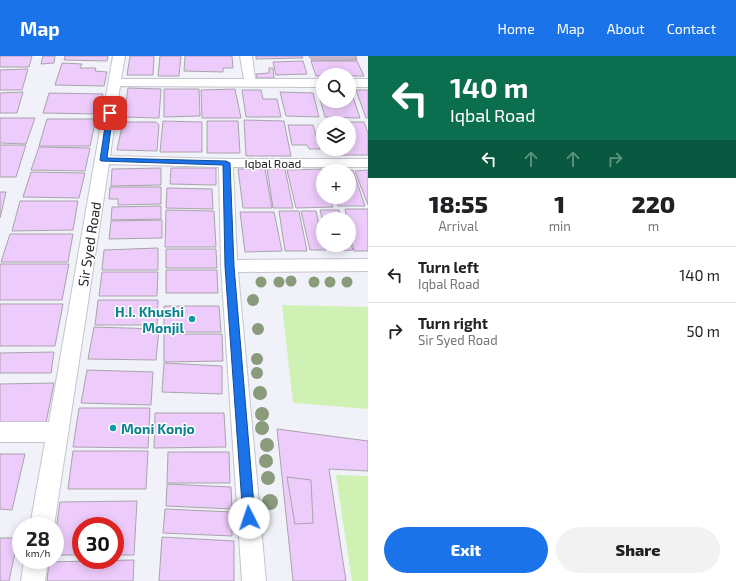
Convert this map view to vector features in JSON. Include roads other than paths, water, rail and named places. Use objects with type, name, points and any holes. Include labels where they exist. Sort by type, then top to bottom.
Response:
[{"type":"street","name":"Sir Syed Road","points":[[44,517],[119,56]]},
{"type":"street","points":[[246,56],[250,83]]},
{"type":"street","points":[[115,82],[316,83]]},
{"type":"street","points":[[356,83],[368,83]]},
{"type":"street","name":"Iqbal Road","points":[[103,160],[226,163],[368,163]]},
{"type":"street","name":"Iqbal Road","points":[[226,163],[229,266],[254,581]]},
{"type":"street","points":[[229,266],[368,265]]},
{"type":"street","points":[[0,432],[58,432]]},
{"type":"street","points":[[33,581],[35,569]]},
{"type":"place","name":"H.I. Khushi Monjil","points":[[192,319]]},
{"type":"place","name":"Moni Konjo","points":[[113,428]]}]
